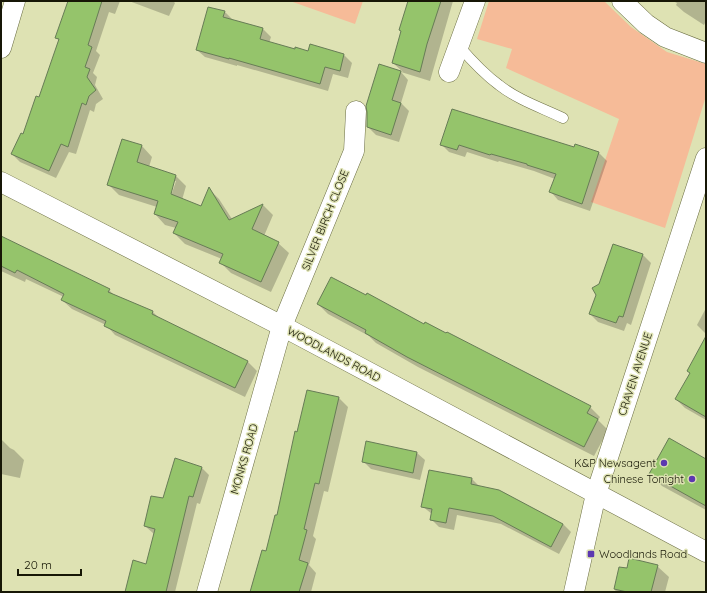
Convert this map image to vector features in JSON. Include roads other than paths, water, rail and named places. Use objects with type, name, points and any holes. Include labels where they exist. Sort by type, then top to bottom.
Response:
[{"type":"street","points":[[1,48],[15,1]]},
{"type":"street","points":[[449,72],[475,1]]},
{"type":"street","points":[[622,1],[646,24],[665,37],[706,53]]},
{"type":"street","name":"SILVER BIRCH CLOSE","points":[[282,326],[354,151],[356,111]]},
{"type":"street","name":"CRAVEN AVENUE","points":[[574,592],[596,494],[706,158]]},
{"type":"street","name":"WOODLANDS ROAD","points":[[1,182],[282,326],[706,552]]},
{"type":"street","name":"MONKS ROAD","points":[[207,592],[282,326]]},
{"type":"lane","points":[[458,46],[481,70],[500,86],[522,99],[564,118]]},
{"type":"place","name":"K&P Newsagent","points":[[664,463]]},
{"type":"place","name":"Chinese Tonight","points":[[692,479]]},
{"type":"place","name":"Woodlands Road","points":[[591,554]]}]
